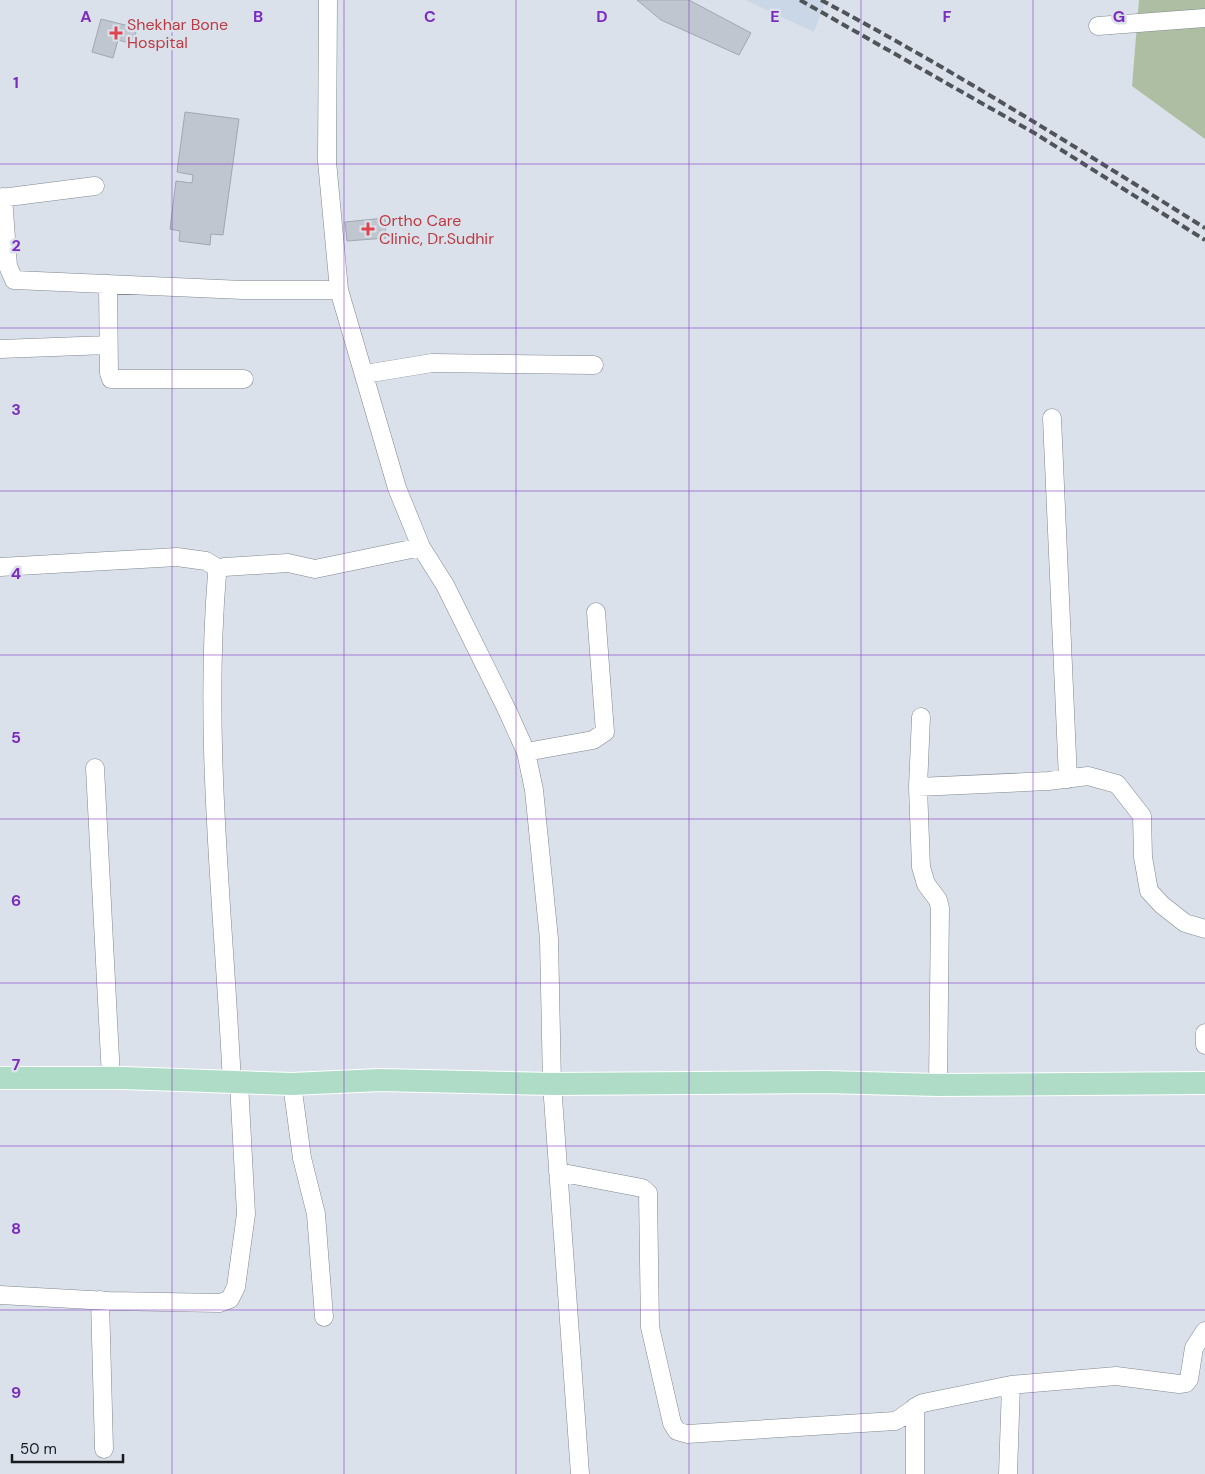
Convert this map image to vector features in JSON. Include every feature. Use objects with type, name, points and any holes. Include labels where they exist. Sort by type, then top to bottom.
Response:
[{"type":"main road","points":[[0,1078],[111,1078],[292,1084],[380,1080],[552,1084],[825,1082],[938,1085],[1205,1083]]},
{"type":"street","points":[[320,0],[321,70],[328,93]]},
{"type":"street","points":[[328,0],[327,161],[339,290],[397,488],[421,548],[445,585],[508,712],[526,752],[534,790],[549,939],[552,1084],[580,1474]]},
{"type":"street","points":[[1098,26],[1205,18]]},
{"type":"street","points":[[95,186],[2,197],[8,266],[14,280],[243,290],[339,290]]},
{"type":"street","points":[[108,284],[108,373],[114,380],[244,379]]},
{"type":"street","points":[[0,349],[108,345]]},
{"type":"street","points":[[365,374],[432,364],[594,365]]},
{"type":"street","points":[[1052,418],[1068,779]]},
{"type":"street","points":[[0,567],[177,557],[206,561],[219,569],[288,563],[315,569],[421,548]]},
{"type":"street","points":[[0,1295],[220,1303],[230,1299],[234,1294],[246,1214],[214,810],[212,669],[215,597],[219,569]]},
{"type":"street","points":[[526,752],[593,740],[601,737],[605,732],[596,612]]},
{"type":"street","points":[[921,717],[918,787],[921,866],[926,884],[938,900],[940,908],[938,1085]]},
{"type":"street","points":[[96,768],[111,1078]]},
{"type":"street","points":[[918,787],[1068,779],[1088,776],[1117,784],[1126,793],[1142,816],[1143,857],[1149,891],[1185,923],[1205,929]]},
{"type":"street","points":[[1205,1033],[1205,1044]]},
{"type":"street","points":[[292,1084],[302,1158],[316,1214],[324,1317]]},
{"type":"street","points":[[558,1172],[642,1188],[648,1193],[650,1327],[672,1423],[677,1431],[687,1434],[895,1421],[906,1417],[915,1406],[923,1402],[1011,1385],[1116,1376],[1179,1384],[1186,1383],[1189,1379],[1194,1348],[1205,1331]]},
{"type":"street","points":[[100,1300],[104,1448]]},
{"type":"street","points":[[1008,1474],[1011,1385]]},
{"type":"street","points":[[915,1406],[915,1474]]},
{"type":"shaded area","points":[[745,0],[826,0],[814,32]]},
{"type":"green space","points":[[1139,0],[1205,0],[1205,139],[1132,86]]},
{"type":"building","points":[[637,0],[689,0],[751,33],[739,55],[661,20]]},
{"type":"building","points":[[101,19],[137,28],[133,44],[118,40],[113,58],[92,52]]},
{"type":"building","points":[[185,112],[239,119],[223,235],[211,234],[210,245],[179,241],[180,231],[170,229],[176,181],[192,183],[193,175],[177,172]]},
{"type":"building","points":[[385,218],[386,238],[347,241],[345,222]]},
{"type":"railway","points":[[800,0],[1036,134],[1205,240]]},
{"type":"railway","points":[[821,0],[967,82],[1205,228]]},
{"type":"place","name":"Shekhar Bone Hospital","points":[[116,33]]},
{"type":"place","name":"Ortho Care Clinic, Dr.Sudhir","points":[[368,229]]}]
